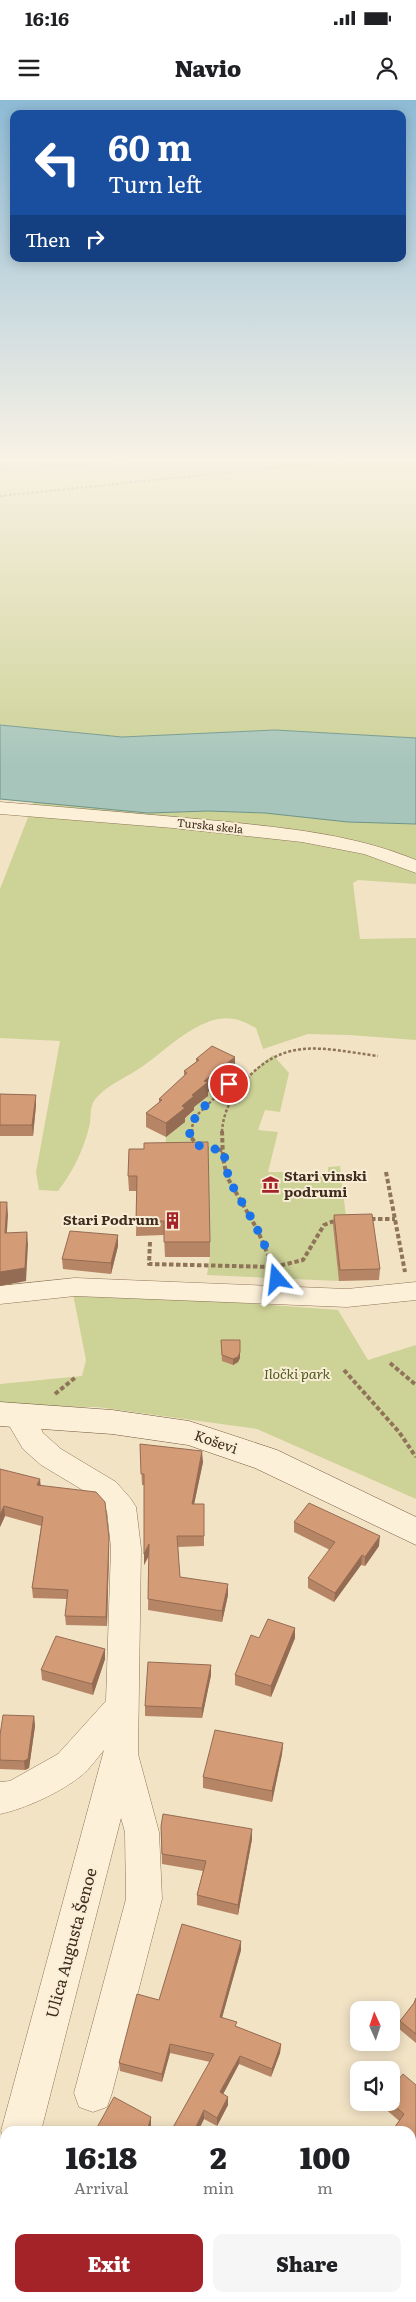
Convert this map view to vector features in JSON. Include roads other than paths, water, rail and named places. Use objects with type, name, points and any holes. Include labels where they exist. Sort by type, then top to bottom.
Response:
[{"type":"main road","name":"Koševi","points":[[11,1414],[112,1422],[189,1433],[266,1460],[416,1532]]},
{"type":"street","name":"Turska skela","points":[[0,808],[155,820],[356,844],[416,867]]},
{"type":"street","points":[[0,1295],[51,1288],[75,1287],[347,1298],[413,1292]]},
{"type":"street","name":"Ulica Augusta Šenoe","points":[[11,1414],[24,1427],[33,1441],[51,1457],[106,1490],[121,1507],[126,1548],[120,1754],[22,2126]]},
{"type":"street","points":[[0,1798],[16,1795],[70,1765],[122,1706]]},
{"type":"street","name":"Ulica Augusta Šenoe","points":[[93,2093],[144,1899],[142,1832],[120,1754]]},
{"type":"water","points":[[0,725],[122,737],[275,730],[416,738],[416,824],[348,822],[265,813],[208,811],[148,813],[0,799]]},
{"type":"place","name":"Stari vinski podrumi","points":[[270,1184]]},
{"type":"place","name":"Stari Podrum","points":[[173,1220]]},
{"type":"park label","name":"Iločki park","points":[[297,1374]]}]
